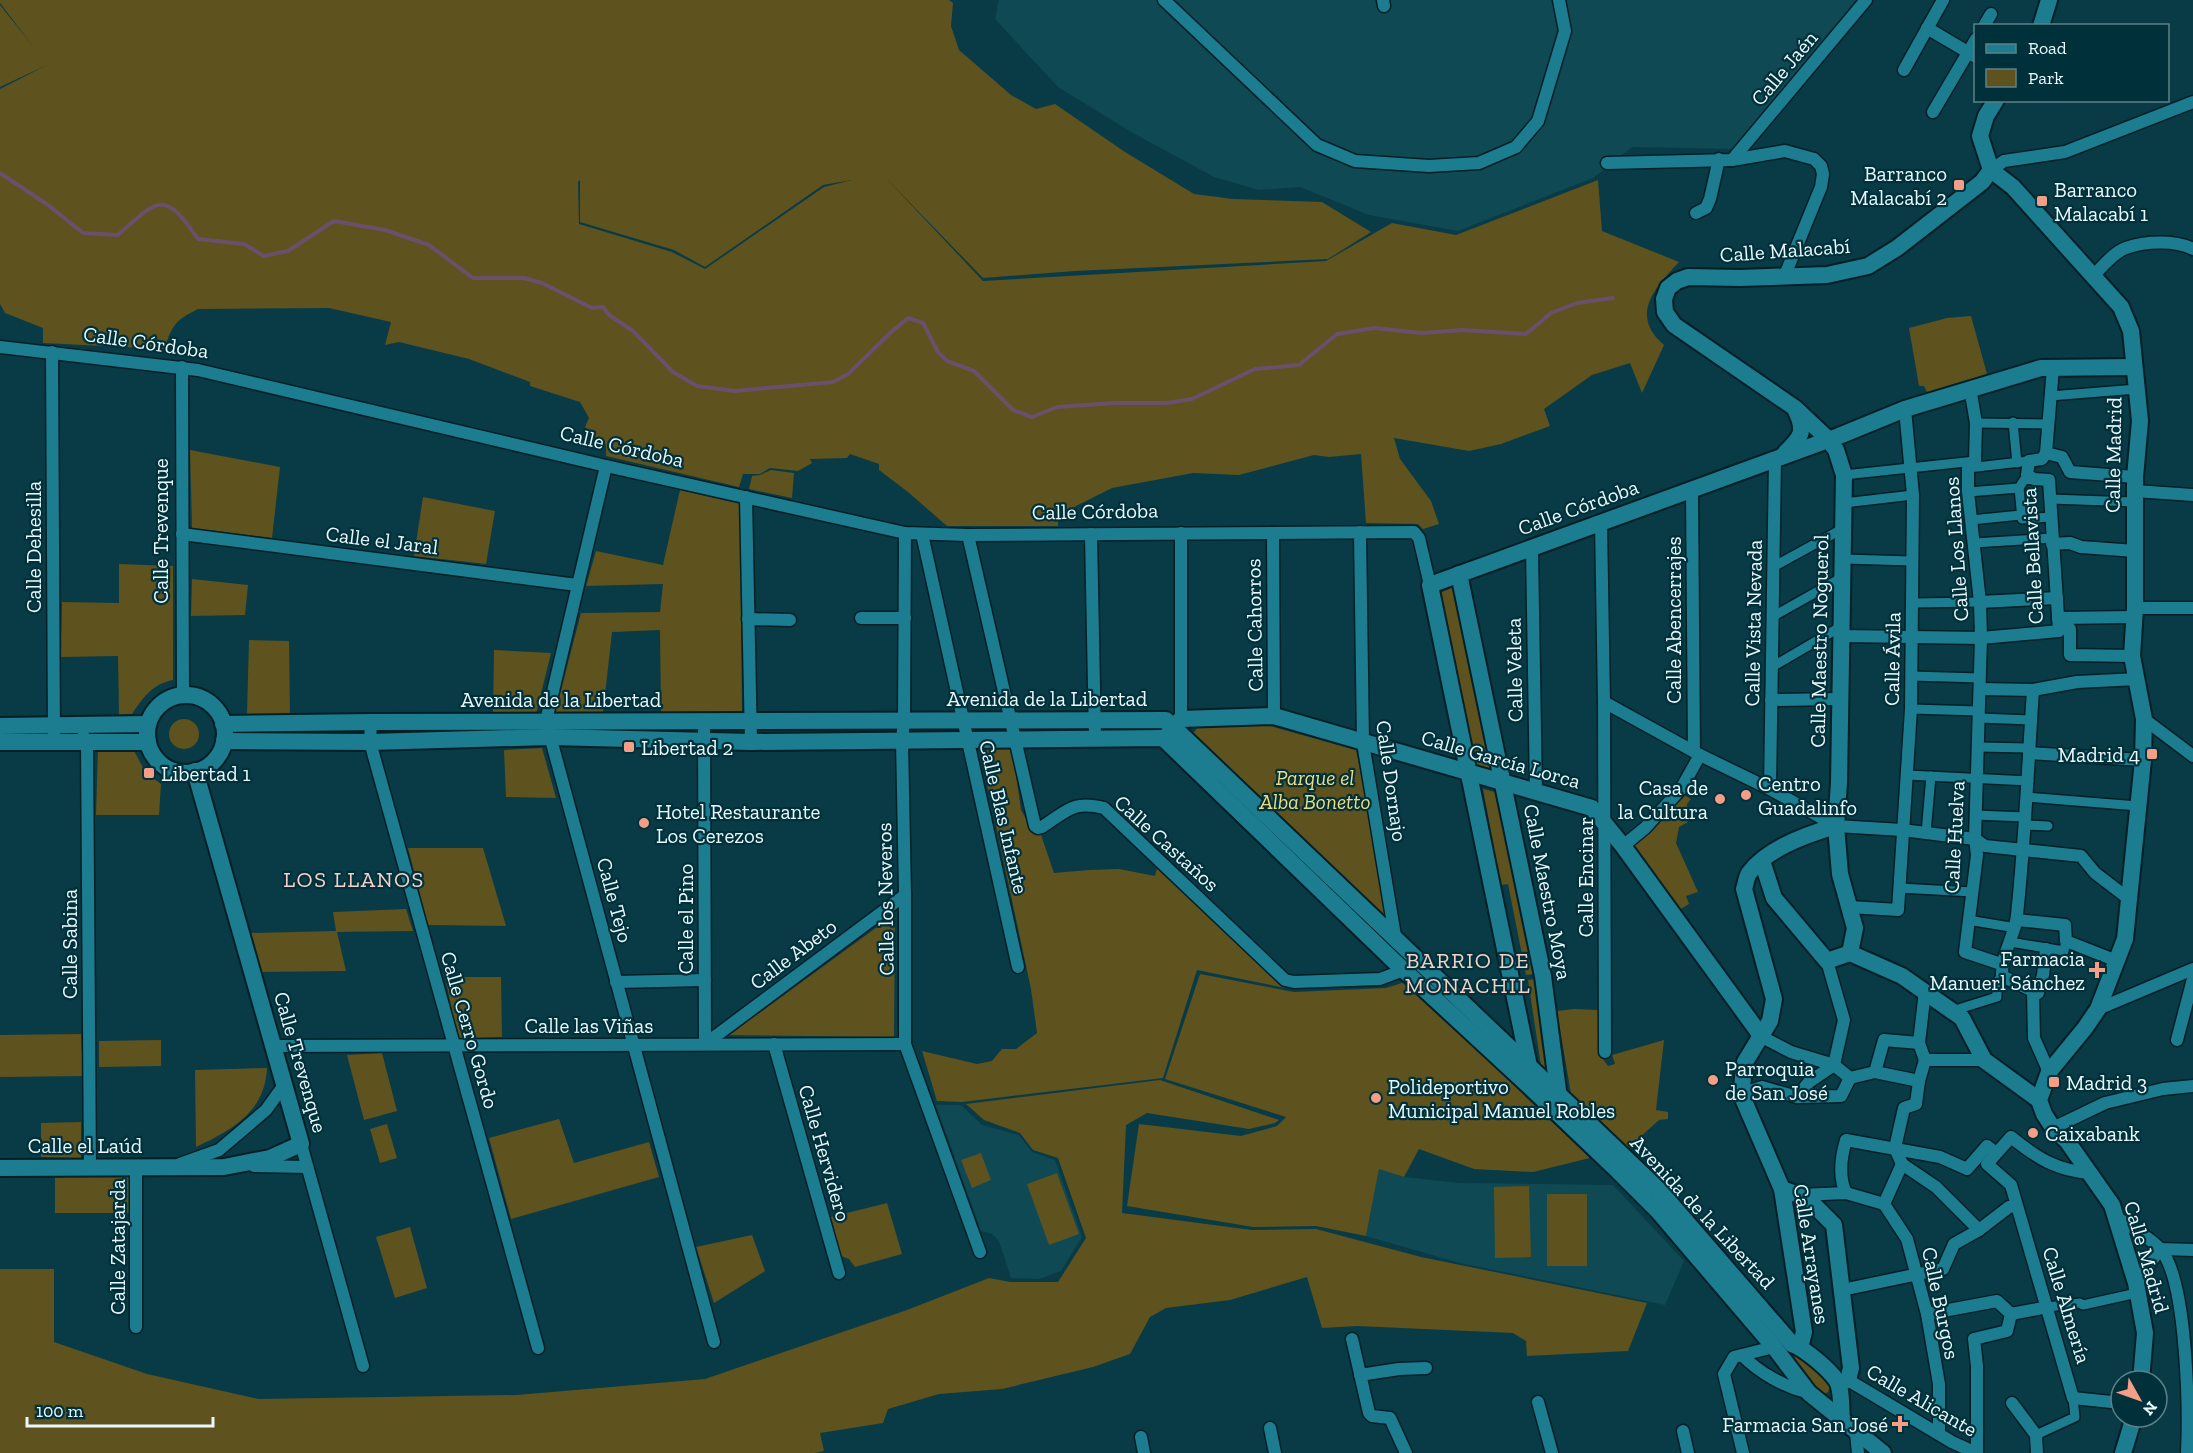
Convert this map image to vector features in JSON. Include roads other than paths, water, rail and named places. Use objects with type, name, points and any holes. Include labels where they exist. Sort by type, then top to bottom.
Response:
[{"type":"street","points":[[1164,0],[1317,145],[1355,161],[1429,166],[1479,163],[1516,147],[1538,121],[1565,31],[1559,0]]},
{"type":"street","name":"Calle Jaén","points":[[1726,160],[1866,0]]},
{"type":"street","points":[[1904,70],[1943,0]]},
{"type":"street","points":[[2042,24],[2049,0]]},
{"type":"street","points":[[1985,24],[1991,14]]},
{"type":"street","points":[[1927,28],[1972,55],[1933,112]]},
{"type":"street","points":[[1990,170],[1980,136],[1986,116],[1995,102]]},
{"type":"street","name":"Calle Malacabí","points":[[1828,439],[1795,408],[1674,325],[1663,306],[1668,288],[1682,278],[1827,274],[1868,266],[1897,248],[1982,182],[1990,170],[2004,161],[2065,152],[2193,102]]},
{"type":"street","points":[[1607,163],[1726,160],[1785,151],[1814,159],[1821,166],[1823,174],[1821,187],[1785,275]]},
{"type":"street","points":[[1696,213],[1706,208],[1726,160]]},
{"type":"street","name":"Calle Madrid","points":[[1990,170],[2013,187],[2121,307],[2130,331],[2140,421],[2135,490],[2132,656],[2145,719],[2129,899],[2124,939],[2098,1009],[2085,1029],[2049,1072],[2039,1100],[2053,1128],[2067,1141],[2112,1205],[2136,1288],[2145,1333],[2142,1369]]},
{"type":"street","points":[[2093,276],[2125,248],[2157,243],[2186,245],[2193,249]]},
{"type":"street","name":"Calle Córdoba","points":[[0,347],[182,367],[905,533],[968,535],[1414,532],[1419,538],[1430,585],[1828,439],[1905,408],[2041,369],[2134,367]]},
{"type":"street","name":"Calle Dehesilla","points":[[51,352],[54,734]]},
{"type":"street","name":"Calle Trevenque","points":[[182,367],[183,694]]},
{"type":"street","points":[[2053,368],[2046,453],[2062,458],[2070,472],[2135,490],[2193,495]]},
{"type":"street","name":"Calle Los Llanos","points":[[1970,388],[1976,423],[1968,492],[1982,638]]},
{"type":"street","points":[[2050,396],[2137,389]]},
{"type":"street","points":[[1778,457],[1801,436],[1802,423],[1795,408]]},
{"type":"street","name":"Calle Ávila","points":[[1850,907],[1898,910],[1911,709],[1912,495],[1905,408]]},
{"type":"street","points":[[1844,475],[1911,466],[2023,462],[2013,422]]},
{"type":"street","points":[[1976,423],[2049,424]]},
{"type":"street","name":"Calle Maestro Noguerol","points":[[1828,439],[1836,450],[1844,475],[1839,783],[1836,826],[1840,874],[1856,928],[1850,953]]},
{"type":"street","name":"Calle Bellavista","points":[[1842,631],[1982,638],[2059,630],[2049,480],[2034,479],[2027,475],[2023,462],[2042,459],[2046,453]]},
{"type":"street","name":"Calle Vista Nevada","points":[[1770,789],[1773,567],[1778,457]]},
{"type":"street","name":"Calle Tejo","points":[[606,466],[577,585],[548,729],[714,1342]]},
{"type":"street","points":[[2034,479],[2024,480],[2019,488],[2022,519],[2051,517]]},
{"type":"street","points":[[1968,492],[2019,488]]},
{"type":"street","name":"Calle Abencerrajes","points":[[1692,489],[1697,753]]},
{"type":"street","points":[[2050,500],[2135,490]]},
{"type":"street","points":[[1844,503],[1912,495]]},
{"type":"street","points":[[746,497],[751,742]]},
{"type":"street","points":[[1971,519],[2021,515]]},
{"type":"street","name":"Calle Encinar","points":[[1601,522],[1605,1052]]},
{"type":"street","points":[[1773,567],[1844,528]]},
{"type":"street","name":"Calle Dornajo","points":[[1360,532],[1363,743],[1399,966]]},
{"type":"street","name":"Calle los Neveros","points":[[905,533],[902,740],[906,895],[905,1044],[980,1252]]},
{"type":"street","points":[[1172,728],[1181,533]]},
{"type":"street","name":"Calle Cahorros","points":[[1273,533],[1274,716]]},
{"type":"street","name":"Calle el Jaral","points":[[182,534],[577,585]]},
{"type":"street","name":"Calle Blas Infante","points":[[922,534],[1018,967]]},
{"type":"street","points":[[1091,534],[1095,738]]},
{"type":"street","name":"Calle Castaños","points":[[968,535],[1035,826],[1042,827],[1074,806],[1083,804],[1104,808],[1285,980],[1294,982],[1380,979],[1399,966]]},
{"type":"street","points":[[1974,543],[2052,541],[2070,543],[2081,548],[2135,551]]},
{"type":"street","name":"Calle Veleta","points":[[1532,548],[1536,792]]},
{"type":"street","points":[[1844,559],[1912,561]]},
{"type":"street","name":"Calle Maestro Moya","points":[[1459,574],[1542,976],[1559,1095],[1558,1114]]},
{"type":"street","points":[[1772,617],[1843,577]]},
{"type":"street","points":[[1430,585],[1529,1066],[1527,1084]]},
{"type":"street","points":[[1912,603],[2057,598]]},
{"type":"street","points":[[2058,618],[2193,608]]},
{"type":"street","points":[[861,618],[905,618]]},
{"type":"street","points":[[2058,618],[2070,629],[2070,655],[2132,656]]},
{"type":"street","points":[[748,620],[790,620]]},
{"type":"street","points":[[1772,667],[1842,631]]},
{"type":"street","name":"Calle Huelva","points":[[1982,638],[1975,839],[1977,855],[1965,952],[2002,970],[2033,991]]},
{"type":"street","points":[[1911,676],[2033,690],[2077,682],[2138,680]]},
{"type":"street","points":[[1952,1011],[1997,997],[1997,982],[2016,924],[2024,850],[2033,690]]},
{"type":"street","points":[[183,694],[203,699],[212,705],[219,714],[224,732],[220,751],[214,760],[205,768],[182,772],[165,766],[152,753],[147,742],[148,724],[158,706],[169,698],[183,694]]},
{"type":"street","points":[[1771,700],[1840,699]]},
{"type":"street","points":[[1604,702],[1836,826]]},
{"type":"street","points":[[1911,709],[2031,720]]},
{"type":"street","name":"Calle García Lorca","points":[[1172,728],[1274,716],[1592,808],[1623,846],[1762,1037]]},
{"type":"street","points":[[2145,719],[2193,756]]},
{"type":"street","name":"Avenida de la Libertad","points":[[224,732],[370,742],[548,729],[704,721],[1166,720],[1399,966],[1527,1084],[1658,1211],[1773,1347],[1809,1394],[1883,1453]]},
{"type":"street","name":"Calle el Pino","points":[[704,721],[705,1044]]},
{"type":"street","name":"Avenida de la Libertad","points":[[224,732],[371,722],[548,729],[751,742],[1095,738],[1172,728]]},
{"type":"street","name":"Calle Cerro Gordo","points":[[371,722],[370,742],[538,1348]]},
{"type":"street","points":[[0,742],[54,734],[72,726],[148,724]]},
{"type":"street","points":[[0,726],[87,740],[147,742]]},
{"type":"street","points":[[72,726],[87,740]]},
{"type":"street","name":"Avenida de la Libertad","points":[[1172,728],[1658,1189],[1796,1346],[1843,1381]]},
{"type":"street","name":"Calle Sabina","points":[[87,740],[90,1168]]},
{"type":"street","points":[[1978,747],[2143,760]]},
{"type":"street","points":[[1623,846],[1645,828],[1681,789],[1697,753]]},
{"type":"street","name":"Calle Trevenque","points":[[195,771],[363,1366]]},
{"type":"street","points":[[1907,775],[2029,781]]},
{"type":"street","points":[[1926,833],[1931,776]]},
{"type":"street","points":[[2027,797],[2138,806]]},
{"type":"street","points":[[1976,815],[2048,826]]},
{"type":"street","points":[[1919,1081],[1875,1072],[1850,1078],[1841,1096],[1797,1097],[1762,1087],[1741,1094],[1745,1062],[1770,1021],[1774,999],[1744,889],[1748,873],[1762,861],[1808,834],[1836,826],[1902,830],[1975,839],[1984,846],[2081,856],[2095,873],[2129,899]]},
{"type":"street","points":[[1762,861],[1774,898],[1827,961],[1844,1020],[1834,1065],[1809,1082],[1797,1097]]},
{"type":"street","points":[[1899,888],[1973,892]]},
{"type":"street","name":"Calle Abeto","points":[[705,1044],[906,895]]},
{"type":"street","points":[[1968,920],[2065,925],[2064,951],[2010,942]]},
{"type":"street","points":[[2066,941],[2117,961]]},
{"type":"street","points":[[2046,949],[2038,993],[2033,991],[2034,1038],[2049,1072]]},
{"type":"street","points":[[1827,961],[1850,953],[1902,976],[1925,991],[1962,1018],[1984,1060],[2039,1100]]},
{"type":"street","points":[[2098,1009],[2193,969]]},
{"type":"street","points":[[2177,1040],[2193,979]]},
{"type":"street","points":[[616,982],[705,980]]},
{"type":"street","points":[[1925,991],[1919,1043],[1925,1060],[1916,1104],[1904,1108],[1895,1148],[1902,1164],[1936,1187],[1979,1230]]},
{"type":"street","points":[[1762,1037],[1791,1052],[1834,1065],[1850,1078]]},
{"type":"street","points":[[1875,1072],[1884,1040],[1919,1043]]},
{"type":"street","name":"Calle Hervidero","points":[[774,1044],[838,1273]]},
{"type":"street","name":"Calle las Viñas","points":[[273,1046],[905,1044]]},
{"type":"street","points":[[1925,1060],[1984,1060]]},
{"type":"street","name":"Calle el Laúd","points":[[170,1167],[219,1150],[266,1110],[284,1084]]},
{"type":"street","points":[[2053,1128],[2105,1103],[2163,1089],[2193,1086]]},
{"type":"street","name":"Calle Arrayanes","points":[[1741,1094],[1790,1192],[1804,1332],[1796,1346]]},
{"type":"street","points":[[1846,1193],[1840,1182],[1842,1153],[1846,1140],[1940,1157],[1967,1169],[1987,1146],[1996,1153],[2011,1137],[2047,1162],[2070,1172],[2091,1173]]},
{"type":"street","name":"Calle el Laúd","points":[[238,1166],[270,1158],[301,1144]]},
{"type":"street","name":"Calle Almería","points":[[1996,1153],[1988,1164],[2011,1185],[2073,1398],[2075,1418],[2036,1435]]},
{"type":"street","points":[[1790,1192],[1846,1193],[1884,1204],[1902,1164]]},
{"type":"street","name":"Calle el Laúd","points":[[0,1168],[307,1167]]},
{"type":"street","name":"Calle Zatajarda","points":[[136,1168],[136,1327]]},
{"type":"street","points":[[1790,1192],[1814,1205],[1833,1225],[1851,1368],[1843,1381],[1842,1420]]},
{"type":"street","name":"Calle Burgos","points":[[1884,1204],[1907,1239],[1927,1314],[1939,1384],[1939,1433]]},
{"type":"street","points":[[1842,1290],[1943,1269],[1954,1244],[1979,1230],[2009,1208],[2016,1206]]},
{"type":"street","points":[[2116,1217],[2160,1249],[2172,1272],[2182,1323],[2186,1363],[2187,1453]]},
{"type":"street","points":[[2160,1249],[2193,1250]]},
{"type":"street","points":[[2012,1314],[2048,1307],[2080,1303],[2083,1305],[2136,1288],[2160,1249]]},
{"type":"street","points":[[1927,1314],[1997,1301],[2012,1314]]},
{"type":"street","points":[[1976,1453],[1977,1366],[1974,1339],[2007,1331],[2012,1314]]},
{"type":"street","points":[[1353,1339],[1369,1413],[1372,1416],[1390,1418],[1406,1453]]},
{"type":"street","points":[[1743,1453],[1724,1374],[1738,1356],[1773,1347],[1796,1346]]},
{"type":"street","points":[[1738,1356],[1753,1367],[1809,1394]]},
{"type":"street","points":[[1360,1374],[1426,1368]]},
{"type":"street","name":"Calle Alicante","points":[[1843,1381],[1976,1453]]},
{"type":"street","points":[[2073,1398],[2109,1402]]},
{"type":"street","points":[[1538,1402],[1552,1453]]},
{"type":"street","points":[[2012,1402],[2036,1435],[2037,1453]]},
{"type":"street","points":[[1270,1428],[1275,1453]]},
{"type":"street","points":[[2123,1453],[2130,1429]]},
{"type":"street","points":[[1683,1431],[1688,1453]]},
{"type":"street","points":[[1856,1433],[1858,1453]]},
{"type":"street","points":[[1141,1437],[1144,1453]]},
{"type":"waterway","points":[[0,173],[48,205],[83,233],[118,235],[143,213],[160,205],[168,206],[177,212],[198,239],[244,244],[264,256],[288,251],[334,221],[385,230],[429,245],[473,278],[524,278],[542,283],[592,308],[603,307],[609,315],[633,331],[673,372],[697,386],[735,391],[833,382],[848,374],[908,318],[923,323],[938,352],[947,361],[974,371],[1013,410],[1032,417],[1057,407],[1115,403],[1166,403],[1192,399],[1255,369],[1299,365],[1337,334],[1375,328],[1421,333],[1463,330],[1526,334],[1551,313],[1577,303],[1613,298]]},
{"type":"place","name":"Barranco Malacabí 2","points":[[1959,185]]},
{"type":"place","name":"Barranco Malacabí 1","points":[[2042,201]]},
{"type":"place","name":"Libertad 2","points":[[629,747]]},
{"type":"place","name":"Madrid 4","points":[[2152,754]]},
{"type":"place","name":"Libertad 1","points":[[149,773]]},
{"type":"place","name":"Centro Guadalinfo","points":[[1746,795]]},
{"type":"place","name":"Casa de la Cultura","points":[[1720,799]]},
{"type":"place","name":"Hotel Restaurante Los Cerezos","points":[[644,823]]},
{"type":"place","name":"Farmacia Manuerl Sánchez","points":[[2097,970]]},
{"type":"place","name":"Parroquia de San José","points":[[1713,1080]]},
{"type":"place","name":"Madrid 3","points":[[2054,1082]]},
{"type":"place","name":"Polideportivo Municipal Manuel Robles","points":[[1376,1098]]},
{"type":"place","name":"Caixabank","points":[[2033,1133]]},
{"type":"place","name":"Farmacia San José","points":[[1900,1424]]},
{"type":"district","name":"LOS LLANOS","points":[[354,879]]},
{"type":"district","name":"BARRIO DE MONACHIL","points":[[1468,972]]},
{"type":"park label","name":"Parque el Alba Bonetto","points":[[1315,789]]}]
